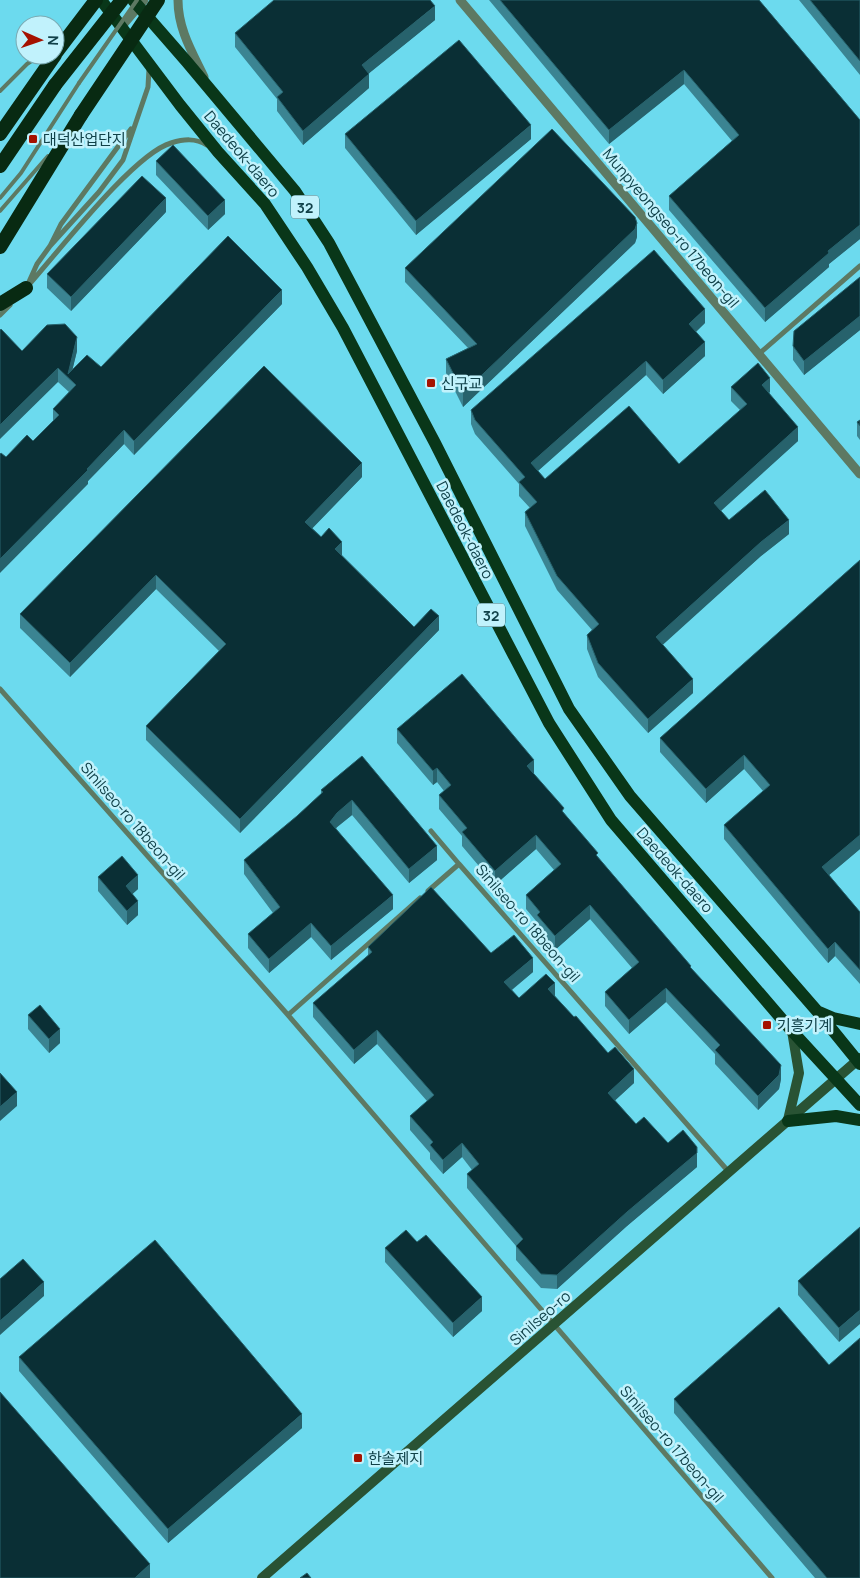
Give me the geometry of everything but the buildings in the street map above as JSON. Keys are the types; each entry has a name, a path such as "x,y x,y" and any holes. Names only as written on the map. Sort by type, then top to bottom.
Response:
{"highway":[{"path":"0,166 54,86 122,0"},
{"path":"0,247 81,115 158,0"},
{"path":"65,44 103,1"},
{"path":"0,134 48,65"},
{"path":"0,304 26,288"}],"main road":[{"name":"Daedeok-daero","path":"103,1 218,152 265,204 316,282 348,337 549,723 606,812 792,1031 860,1105"},
{"name":"Daedeok-daero","path":"138,2 295,191 328,243 431,434 569,709 630,796 818,1011 859,1061"},
{"path":"818,1011 833,1018 860,1024"},
{"path":"792,1031 799,1073 788,1121 836,1116 860,1120"},
{"name":"Sinilseo-ro","path":"262,1578 554,1326 728,1171 835,1079 859,1061"}],"street":[{"path":"178,0 178,14 182,32 212,93"},
{"name":"Munpyeongseo-ro 17beon-gil","path":"460,0 760,353 860,474"},
{"path":"121,27 138,2"},
{"path":"26,288 36,264 99,192 123,160 148,87 149,63"},
{"path":"50,246 61,224 135,125"},
{"path":"0,315 133,167 169,143 195,139 218,152"},
{"path":"760,353 860,266"},
{"name":"Sinilseo-ro 18beon-gil","path":"0,689 288,1015 554,1326"},
{"path":"431,831 459,864"},
{"name":"Sinilseo-ro 18beon-gil","path":"288,1015 459,864 728,1171"},
{"name":"Sinilseo-ro 17beon-gil","path":"554,1326 772,1578"}],"lane":[{"path":"0,198 21,173 79,83 138,2"},
{"path":"0,91 26,65"},
{"path":"0,211 71,132"}],"place":[{"name":"대덕산업단지","path":"33,139"},
{"name":"신구교","path":"431,383"},
{"name":"기흥기계","path":"767,1025"},
{"name":"한솔제지","path":"358,1458"}]}
